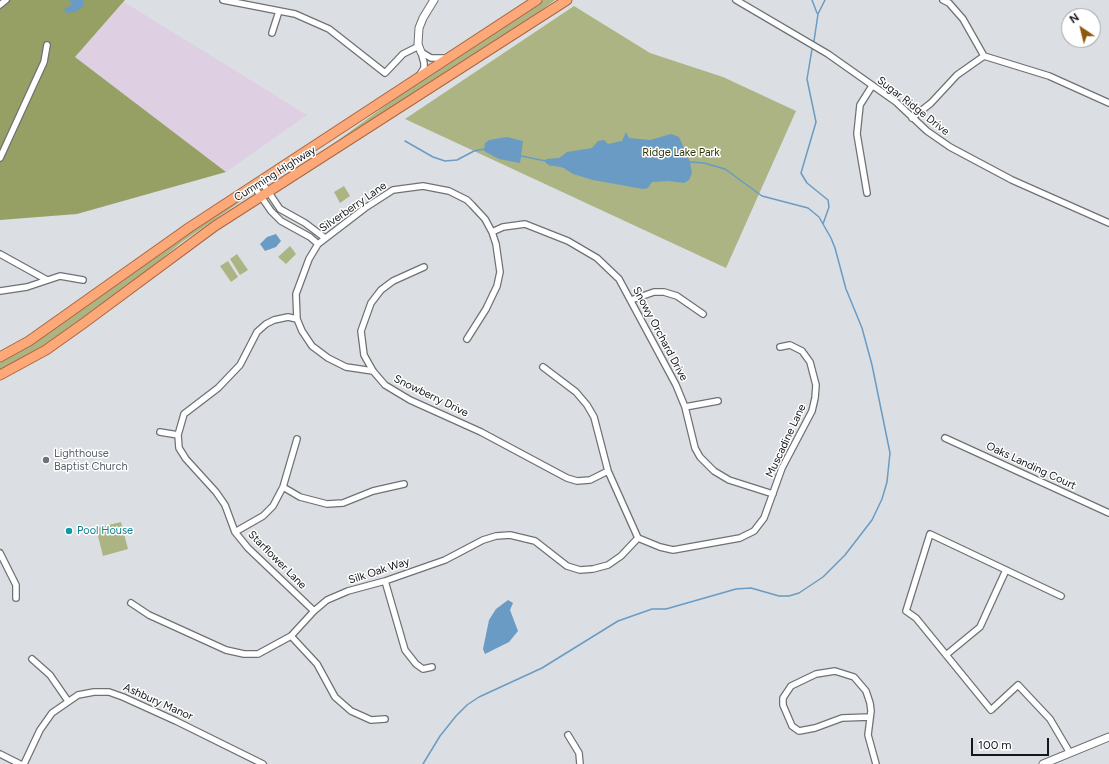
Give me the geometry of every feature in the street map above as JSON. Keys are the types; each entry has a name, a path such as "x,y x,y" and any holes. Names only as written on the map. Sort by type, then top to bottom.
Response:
{"highway":[{"name":"Cumming Highway","path":"0,357 29,341 190,227 537,0"},
{"name":"Cumming Highway","path":"0,375 46,350 215,226 567,0"}],"street":[{"path":"0,5 6,0"},
{"path":"224,0 295,14 329,29 385,73 403,54 420,49 436,59 448,57"},
{"path":"418,77 424,65 418,34 421,23 434,0"},
{"name":"Sugar Ridge Drive","path":"736,0 828,54 896,102 927,132 971,158 1040,193 1109,223"},
{"path":"942,0 949,3 963,18 984,56 1049,76 1109,103"},
{"path":"272,33 279,11"},
{"path":"0,158 44,62 47,45"},
{"path":"912,118 945,89 957,75 984,56"},
{"path":"867,193 857,134 860,105 872,86"},
{"path":"257,183 265,195 271,211 286,224 318,244"},
{"path":"257,183 265,195 280,209 325,238"},
{"name":"Silverberry Lane","path":"373,371 346,367 328,358 312,346 297,320 296,294 309,259 318,244 365,208 393,190 423,186 449,192 467,200 485,219 492,232 496,244 500,272 497,286 486,310 467,339"},
{"path":"286,224 291,216"},
{"name":"Snowy Orchard Drive","path":"492,232 503,227 525,224 568,241 597,258 619,279 631,300 676,385 685,407 695,448 706,463 728,480 773,494"},
{"path":"0,254 47,280"},
{"name":"Snowberry Drive","path":"424,267 393,281 381,290 371,303 361,331 364,355 373,371 385,385 410,400 480,432 567,478 577,481 590,480 608,471"},
{"path":"0,291 27,287 60,276 82,280"},
{"path":"631,300 654,292 664,292 677,296 703,314"},
{"path":"160,432 178,435 184,414 218,388 240,365 257,332 266,324 288,317 297,320"},
{"name":"Muscadine Lane","path":"638,538 673,550 740,538 754,531 764,518 782,468 812,411 815,398 816,385 810,362 802,351 790,345 780,347"},
{"path":"544,367 576,392 587,405 594,417 608,471 638,538"},
{"path":"685,407 718,401"},
{"name":"Starflower Lane","path":"178,435 179,448 186,459 216,492 225,505 235,532 248,548 314,611"},
{"name":"Oaks Landing Court","path":"945,438 1109,513"},
{"path":"235,532 263,516 273,506 283,487 297,439"},
{"path":"283,487 300,497 327,504 343,503 373,491 404,484"},
{"path":"1061,596 930,534 906,611 916,618 991,710 1018,685 1050,719 1070,753"},
{"name":"Silk Oak Way","path":"131,602 149,615 226,650 244,654 258,654 291,636 314,611 327,600 348,591 385,581 444,560 483,540 496,536 510,535 535,541 567,566 580,570 593,569 608,565 621,556 638,538"},
{"path":"0,553 16,584 16,598"},
{"path":"946,655 980,627 1006,570"},
{"path":"385,581 406,650 416,664 423,669 432,667"},
{"path":"291,636 317,664 335,697 351,711 371,720 385,719"},
{"path":"32,659 50,675 68,701"},
{"path":"870,717 842,718 815,728 798,731 792,726 783,705 783,698 791,686 816,674 835,671 854,677 866,692 870,703 870,717 868,735 876,764"},
{"name":"Ashbury Manor","path":"24,764 40,730 52,713 68,701 78,696 94,692 109,692 176,721 263,764"},
{"path":"568,735 579,753 580,764"},
{"path":"1042,764 1109,737"},
{"path":"0,754 20,764"}],"shaded area":[{"path":"124,2 307,115 226,172 75,57"}],"green space":[{"path":"0,0 125,0 75,57 226,172 77,214 0,220"},
{"path":"543,0 555,0 518,28 279,181 333,144 426,76"},
{"name":"Ridge Lake Park","path":"574,6 650,53 723,77 796,111 726,268 405,119"},
{"path":"344,186 350,196 340,203 334,192"},
{"path":"245,195 247,197 182,242 121,292 41,349 0,371 0,361 90,302"},
{"path":"290,246 296,254 286,264 278,257"},
{"path":"237,254 248,270 240,275 230,259"},
{"path":"228,261 238,277 231,282 220,266"},
{"path":"121,522 128,549 103,556 96,528"}],"water":[{"path":"68,0 83,0 84,6 75,12 66,13 64,9 73,4"},
{"path":"626,132 629,138 650,140 671,134 679,137 690,162 692,173 689,180 684,183 668,181 652,182 648,188 643,189 593,180 573,174 559,165 550,166 545,162 546,159 559,158 567,152 592,148 598,141 604,140 608,144 622,141"},
{"path":"507,137 523,141 520,163 499,159 484,151 485,143 489,140"},
{"path":"276,234 281,241 276,247 265,251 260,244 267,237"},
{"path":"508,600 513,603 510,610 518,631 509,642 485,654 483,649 489,620 496,609"}],"waterway":[{"path":"812,0 817,13"},
{"path":"814,41 818,14 825,0"},
{"path":"812,49 807,79 816,122 801,173 807,183 828,200 829,207 823,224"},
{"path":"405,141 433,157 445,161 457,160 474,151 484,149"},
{"path":"521,156 546,161"},
{"path":"423,764 440,736 467,705 479,697 542,668 618,621 652,609 666,609 736,589 751,588 779,596 789,596 799,593 823,577 845,555 872,520 882,499 887,482 890,453 872,365 862,328 846,289 831,238 819,217 808,208 762,196 725,169 704,163 690,162"},
{"path":"553,165 564,167"}],"place":[{"name":"Lighthouse Baptist Church","path":"46,460"},
{"name":"Pool House","path":"69,531"}]}
